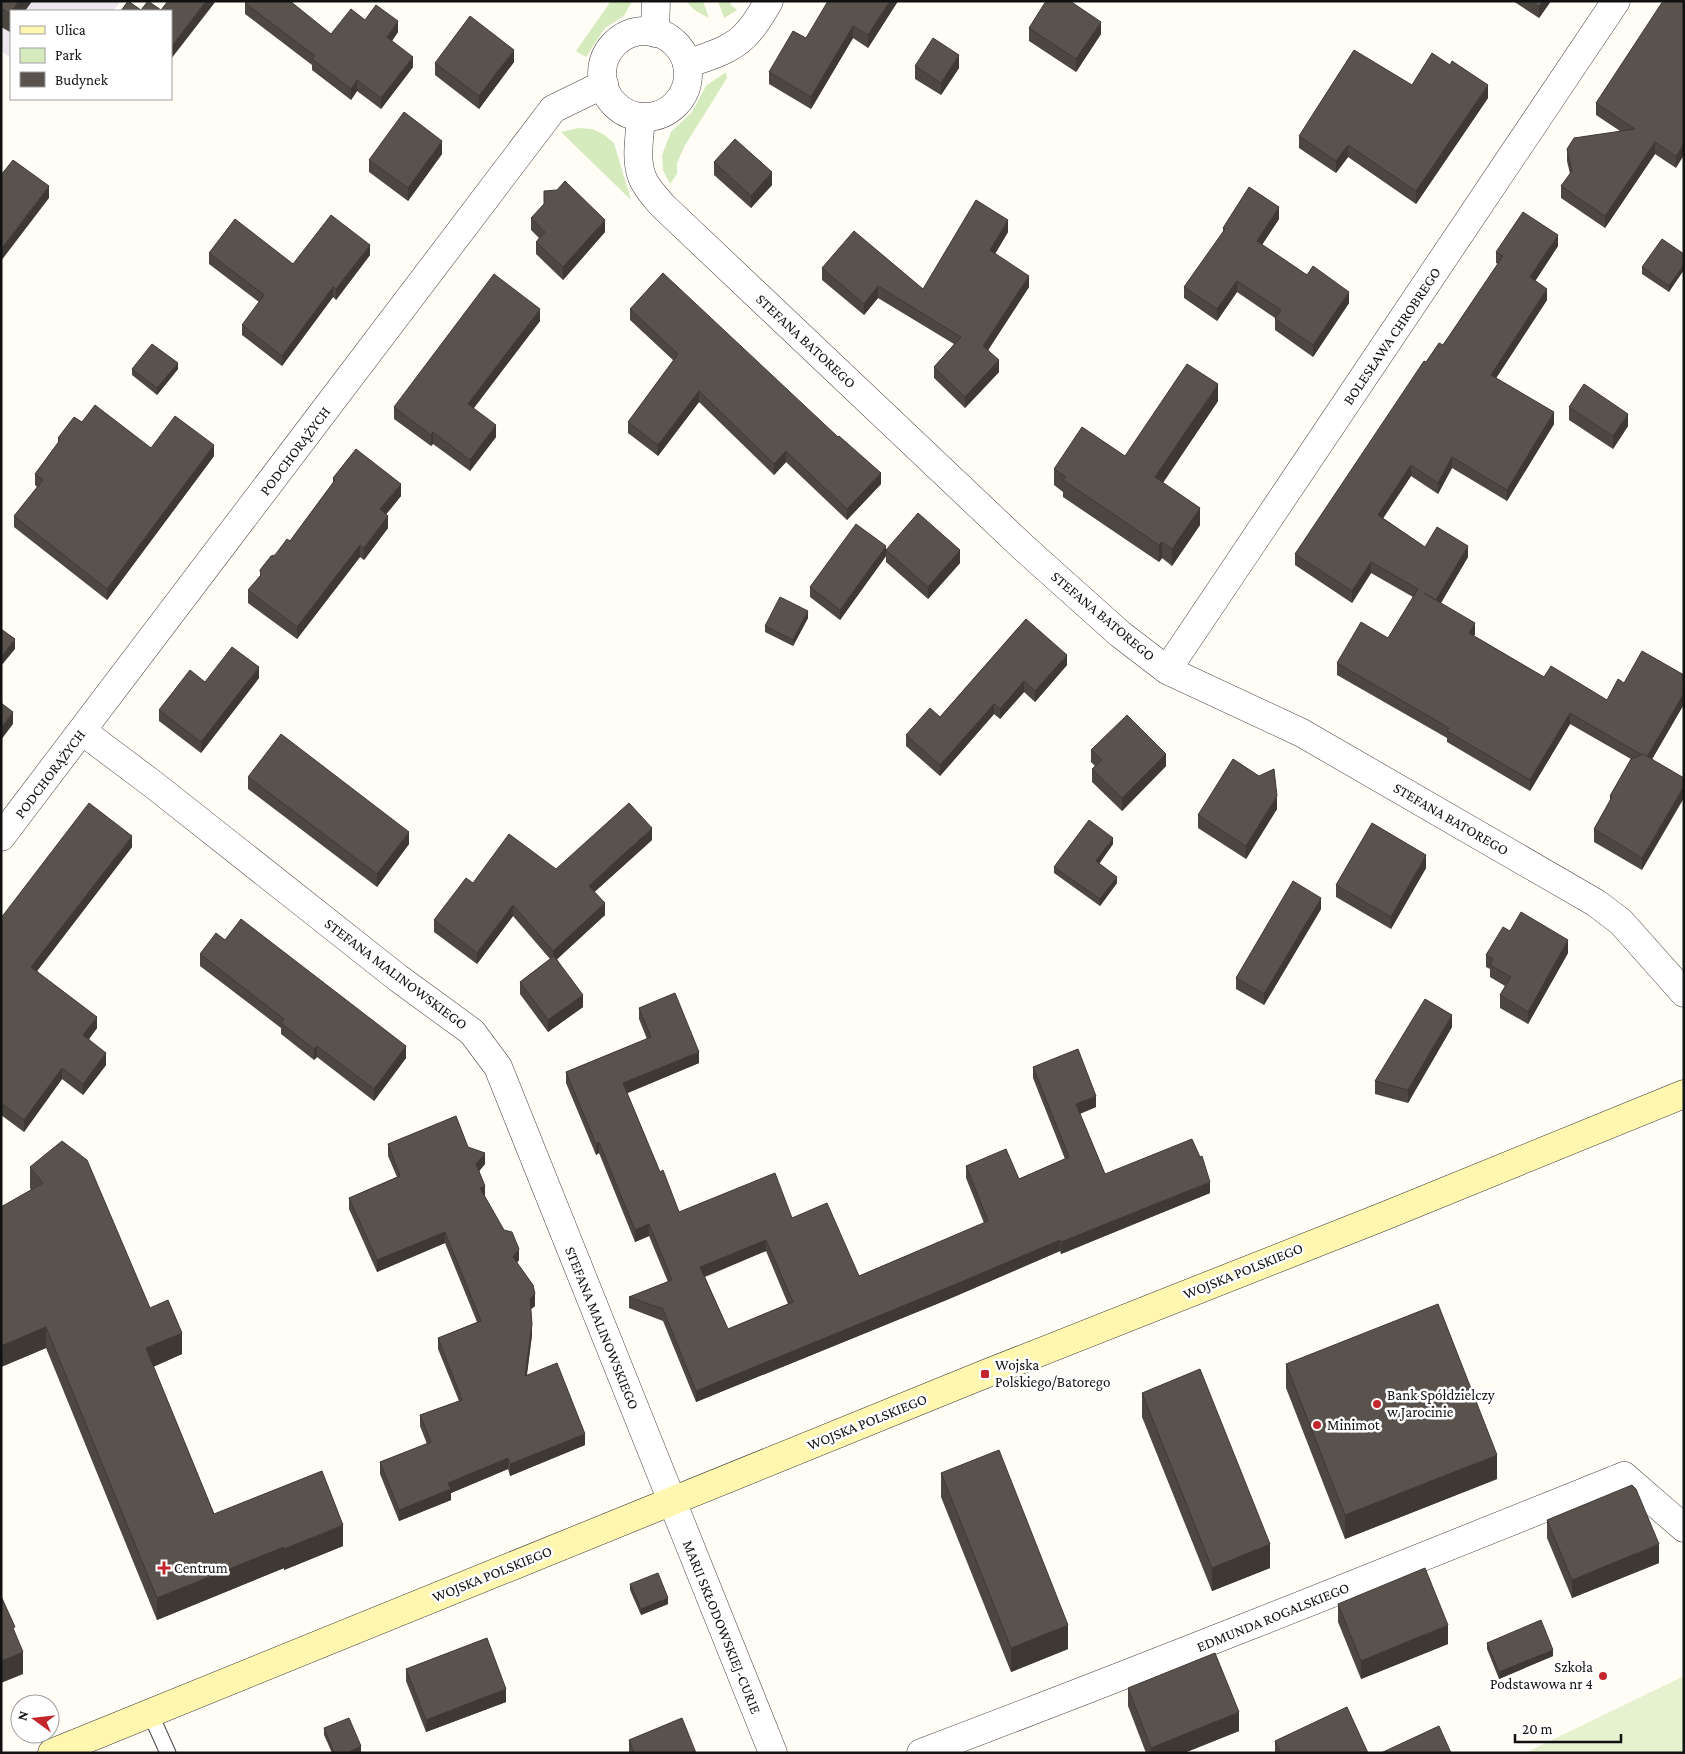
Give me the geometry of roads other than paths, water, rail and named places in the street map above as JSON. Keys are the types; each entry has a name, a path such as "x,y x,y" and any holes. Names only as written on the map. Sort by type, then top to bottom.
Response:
{"main road":[{"name":"WOJSKA POLSKIEGO","path":"52,1753 1684,1094"}],"street":[{"path":"655,33 656,1"},
{"path":"687,64 727,49 739,42 749,31 769,1"},
{"name":"BOLESŁAWA CHROBREGO","path":"1167,670 1616,1"},
{"path":"636,32 664,35 675,43 684,54 687,64 687,82 683,95 674,106 662,114 641,117 622,110 611,100 604,84 605,59 612,47 623,38 636,32"},
{"name":"PODCHORĄŻYCH","path":"1,837 553,109 604,84"},
{"name":"STEFANA BATOREGO","path":"641,117 638,149 642,176 663,206 1024,548 1120,634 1167,670 1302,733 1596,903 1621,922 1684,993"},
{"name":"STEFANA MALINOWSKIEGO","path":"82,731 154,785 398,978 472,1032 498,1067 671,1502"},
{"name":"EDMUNDA ROGALSKIEGO","path":"921,1753 1320,1599 1624,1476 1684,1528"},
{"name":"MARII SKŁODOWSKIEJ-CURIE","path":"671,1502 773,1753"}],"lane":[{"path":"150,1713 168,1753"}],"place":[{"name":"Wojska Polskiego/Batorego","path":"985,1374"},
{"name":"Bank Spółdzielczy w Jarocinie","path":"1377,1404"},
{"name":"Minimot","path":"1317,1425"},
{"name":"Centrum","path":"164,1568"},
{"name":"Szkoła Podstawowa nr 4","path":"1603,1676"}]}
